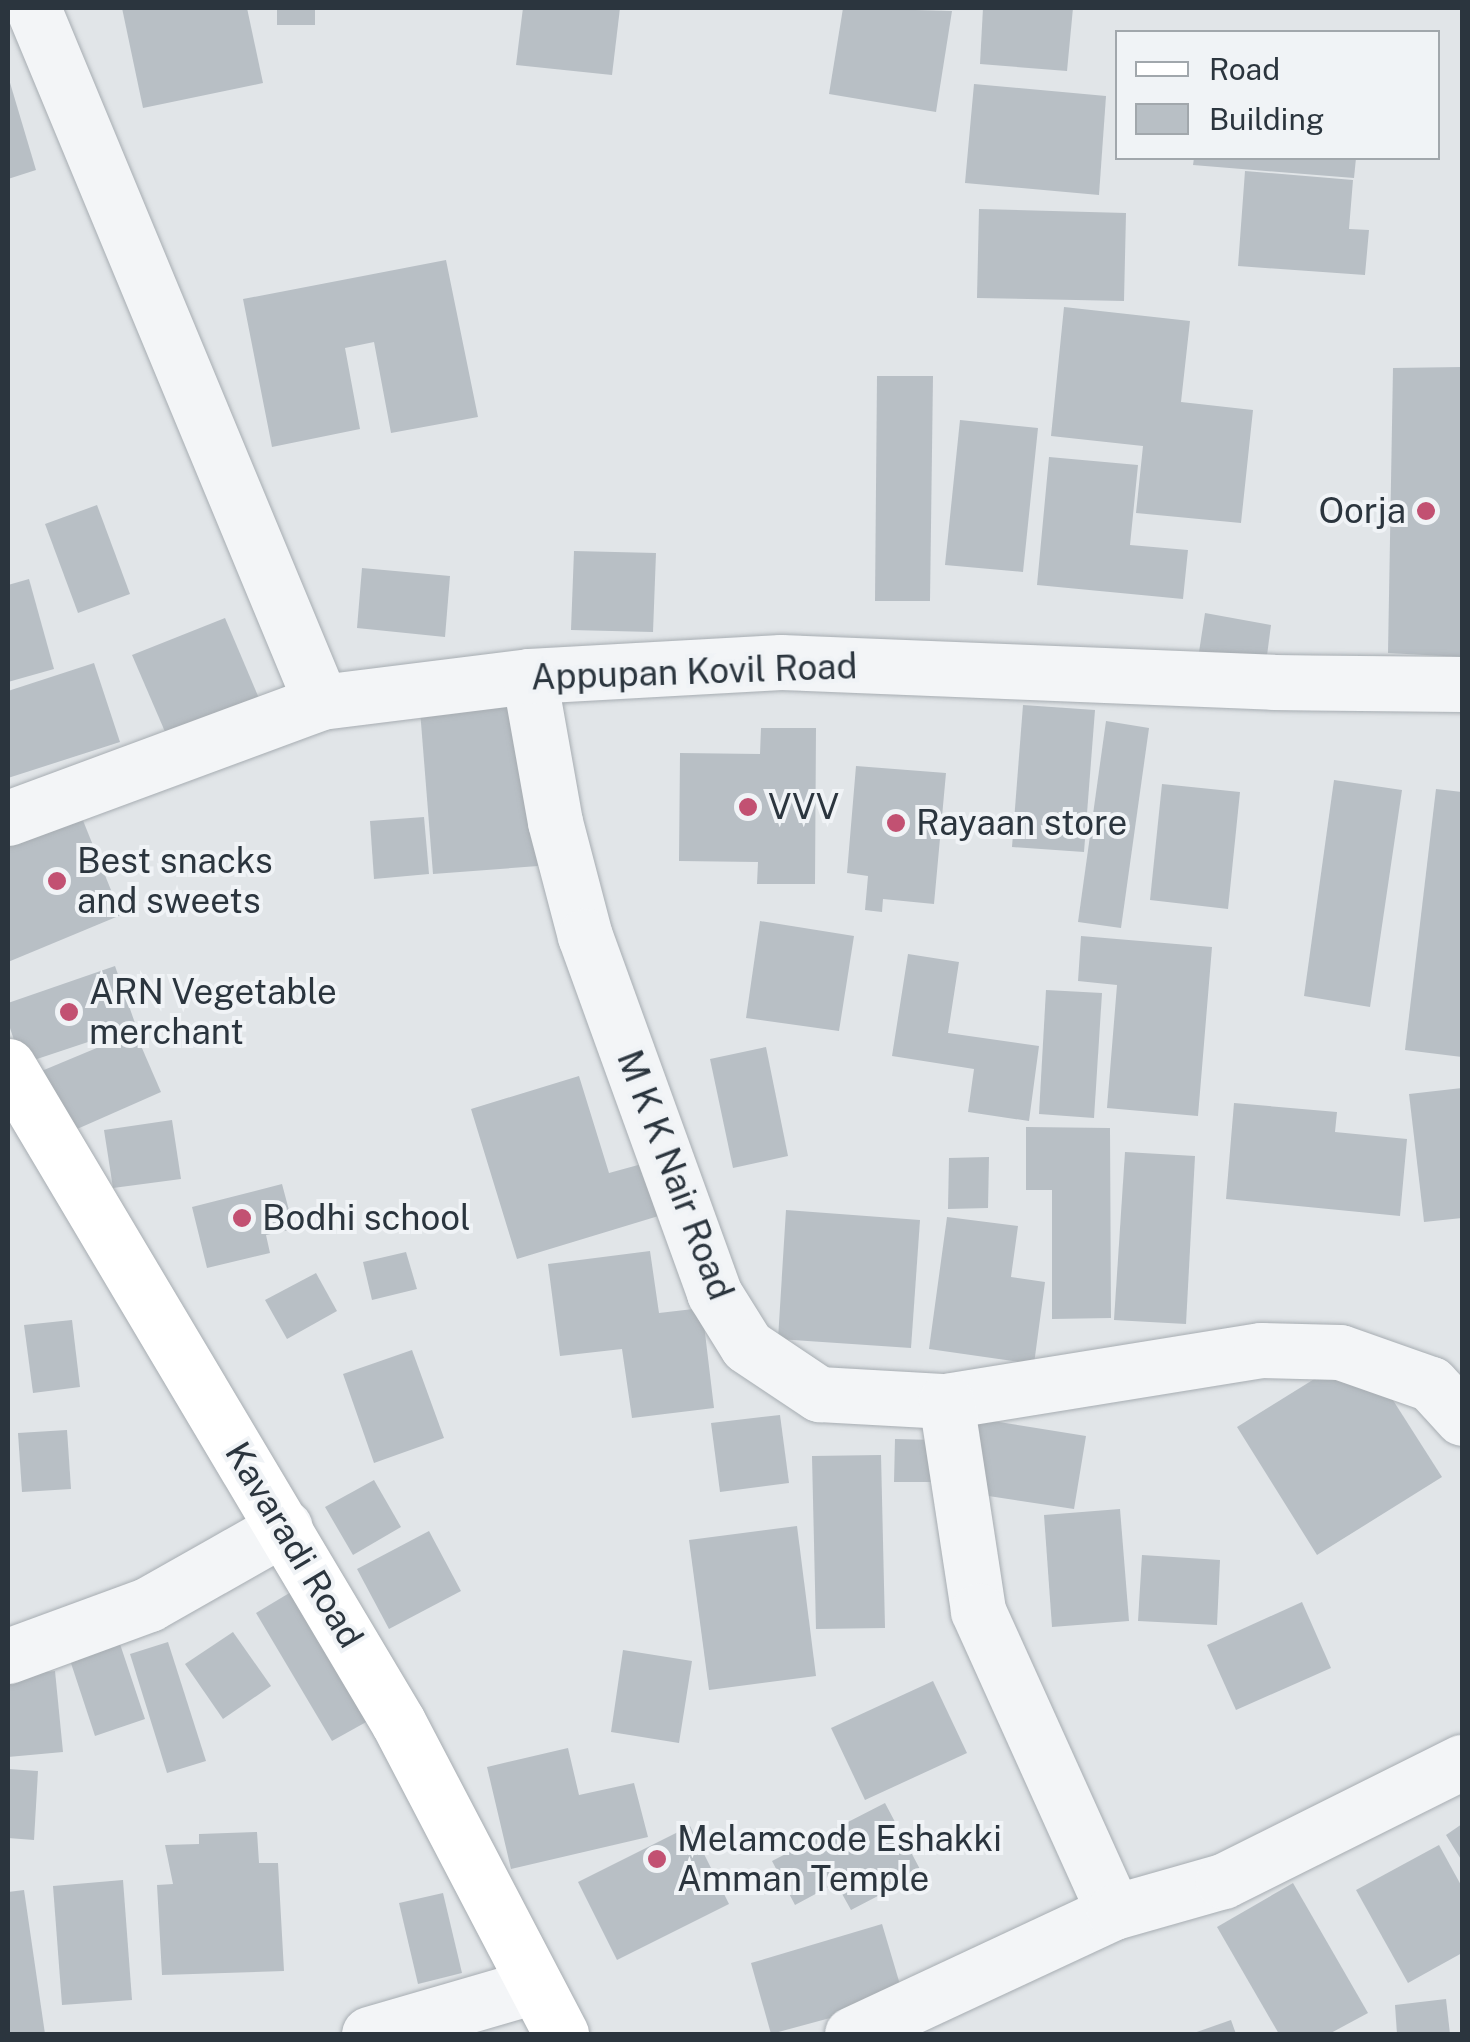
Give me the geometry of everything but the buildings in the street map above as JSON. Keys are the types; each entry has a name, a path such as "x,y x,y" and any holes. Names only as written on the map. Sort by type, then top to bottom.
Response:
{"main road":[{"name":"Kavaradi Road","path":"8,1066 398,1722 561,2034"}],"street":[{"path":"33,8 320,702"},
{"name":"Appupan Kovil Road","path":"8,818 320,702 529,676 781,662 1273,682 1462,684"},
{"name":"M K K Nair Road","path":"529,676 555,822 586,936 714,1292 747,1346 818,1394 946,1401 1261,1350 1340,1352 1431,1384 1462,1418"},
{"path":"946,1401 978,1611 1114,1912"},
{"path":"8,1656 149,1604 285,1527"},
{"path":"852,2034 1114,1912 1223,1881 1462,1762"},
{"path":"368,2034 534,1986"}],"place":[{"name":"Oorja","path":"1426,511"},
{"name":"VVV","path":"748,807"},
{"name":"Rayaan store","path":"896,823"},
{"name":"Best snacks and sweets","path":"57,881"},
{"name":"ARN Vegetable merchant","path":"69,1012"},
{"name":"Bodhi school","path":"242,1218"},
{"name":"Melamcode Eshakki Amman Temple","path":"657,1859"}]}
